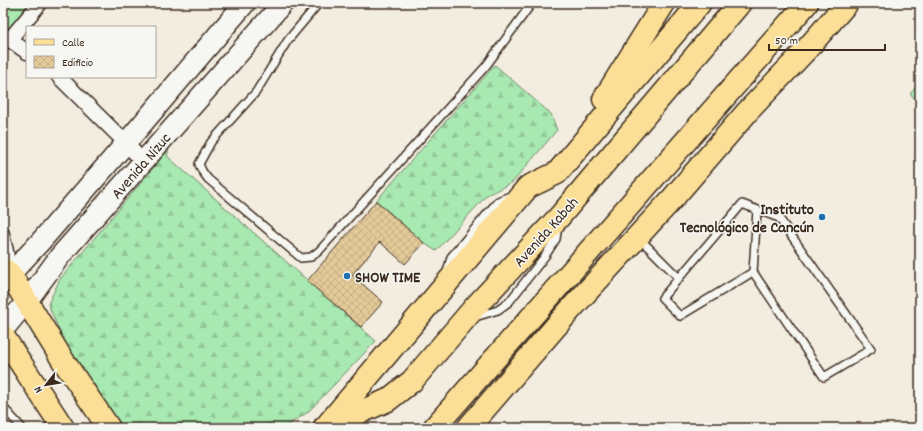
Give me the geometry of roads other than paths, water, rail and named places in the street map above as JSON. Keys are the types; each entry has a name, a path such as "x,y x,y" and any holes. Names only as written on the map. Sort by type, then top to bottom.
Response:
{"main road":[{"name":"Avenida Kabah","path":"325,428 528,187 557,173 700,3"},
{"name":"Avenida Kabah","path":"325,428 388,400 412,381 464,320 560,216 740,3"},
{"path":"434,428 808,3"},
{"path":"468,428 570,310 847,3"},
{"path":"557,173 663,4"},
{"path":"748,111 768,47"},
{"path":"5,275 27,301 62,359 109,428"},
{"path":"3,336 63,428"}],"street":[{"path":"26,51 6,37 40,3"},
{"name":"Avenida Nizuc","path":"5,275 42,240 245,3"},
{"name":"Avenida Nizuc","path":"3,330 27,301 60,256 283,3"},
{"path":"229,22 250,41"},
{"path":"60,78 126,143 143,162"}],"lane":[{"path":"319,3 288,40 256,92 211,142 199,164 208,179 301,258 311,257 319,251 383,181 486,66 532,3"},
{"path":"753,272 680,316 662,298 742,204 779,218 871,349 824,377 753,272 757,210"},
{"path":"3,230 5,232 10,254 5,275"},
{"path":"637,237 679,278"},
{"path":"3,408 22,428"}],"place":[{"name":"Instituto Tecnológico de Cancún","path":"822,217"},
{"name":"SHOW TIME","path":"347,276"}]}
